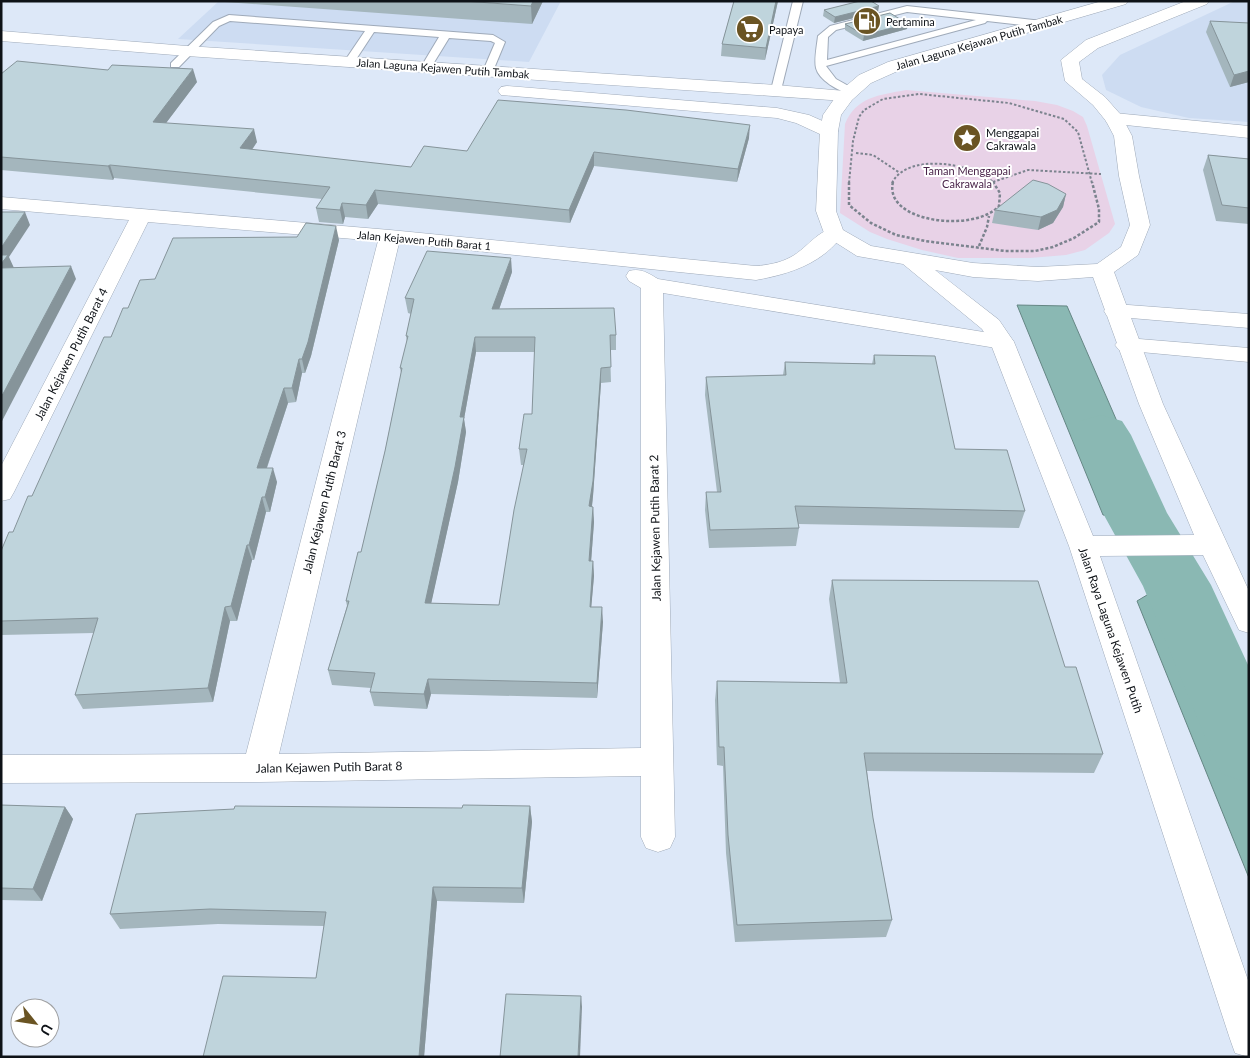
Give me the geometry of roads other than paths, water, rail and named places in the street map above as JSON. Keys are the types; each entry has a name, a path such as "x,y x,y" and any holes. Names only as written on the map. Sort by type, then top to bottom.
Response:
{"street":[{"name":"Jalan Laguna Kejawan Putih Tambak","path":"848,94 865,79 894,66 1120,1"},
{"path":"848,94 832,114 829,140 826,211 834,233 865,251 910,261 972,270 1038,274 1102,270 1130,250 1140,225 1119,128 1099,101 1074,81 1070,60 1092,44 1202,1"},
{"name":"Jalan Laguna Kejawen Putih Tambak","path":"1,36 256,56 848,94"},
{"path":"1,52 314,76"},
{"path":"245,71 256,56"},
{"name":"Jalan Laguna Kejawen Putih Tambak","path":"492,90 777,112 802,119 829,140"},
{"path":"1119,128 1249,132"},
{"path":"1119,128 1249,148"},
{"name":"Jalan Kejawen Putih Barat 1","path":"1,203 390,236 756,273 778,270 807,259 834,233"},
{"name":"Jalan Kejawen Putih Barat 4","path":"1,492 141,216"},
{"name":"Jalan Kejawen Putih Barat 3","path":"259,768 390,236"},
{"path":"592,256 652,285 1002,342"},
{"name":"Jalan Raya Laguna Kejawen Putih","path":"910,261 991,325 1002,342 1083,546 1249,1039"},
{"path":"1102,270 1127,345 1212,545 1249,622"},
{"name":"Jalan Kejawen Putih Barat 2","path":"652,285 658,837"},
{"path":"1114,310 1249,321"},
{"path":"1127,345 1249,355"},
{"path":"1083,546 1212,545"},
{"name":"Jalan Kejawen Putih Barat 8","path":"1,769 259,768 657,762"}],"lane":[{"path":"776,90 798,1"},
{"path":"848,94 828,78 821,69 823,36 830,29 907,9 922,9 988,19 1042,24"},
{"path":"175,65 216,24 229,18 493,38 500,41 500,45 488,71"},
{"path":"820,64 988,19"},
{"path":"349,62 371,29"},
{"path":"426,67 446,34"}],"waterway":[{"path":"1101,435 1137,517 1177,585 1249,751"}],"place":[{"name":"Pertamina","path":"867,21"},
{"name":"Papaya","path":"750,29"},
{"name":"Menggapai Cakrawala","path":"967,138"}],"park label":[{"name":"Taman Menggapai Cakrawala","path":"967,176"}]}
